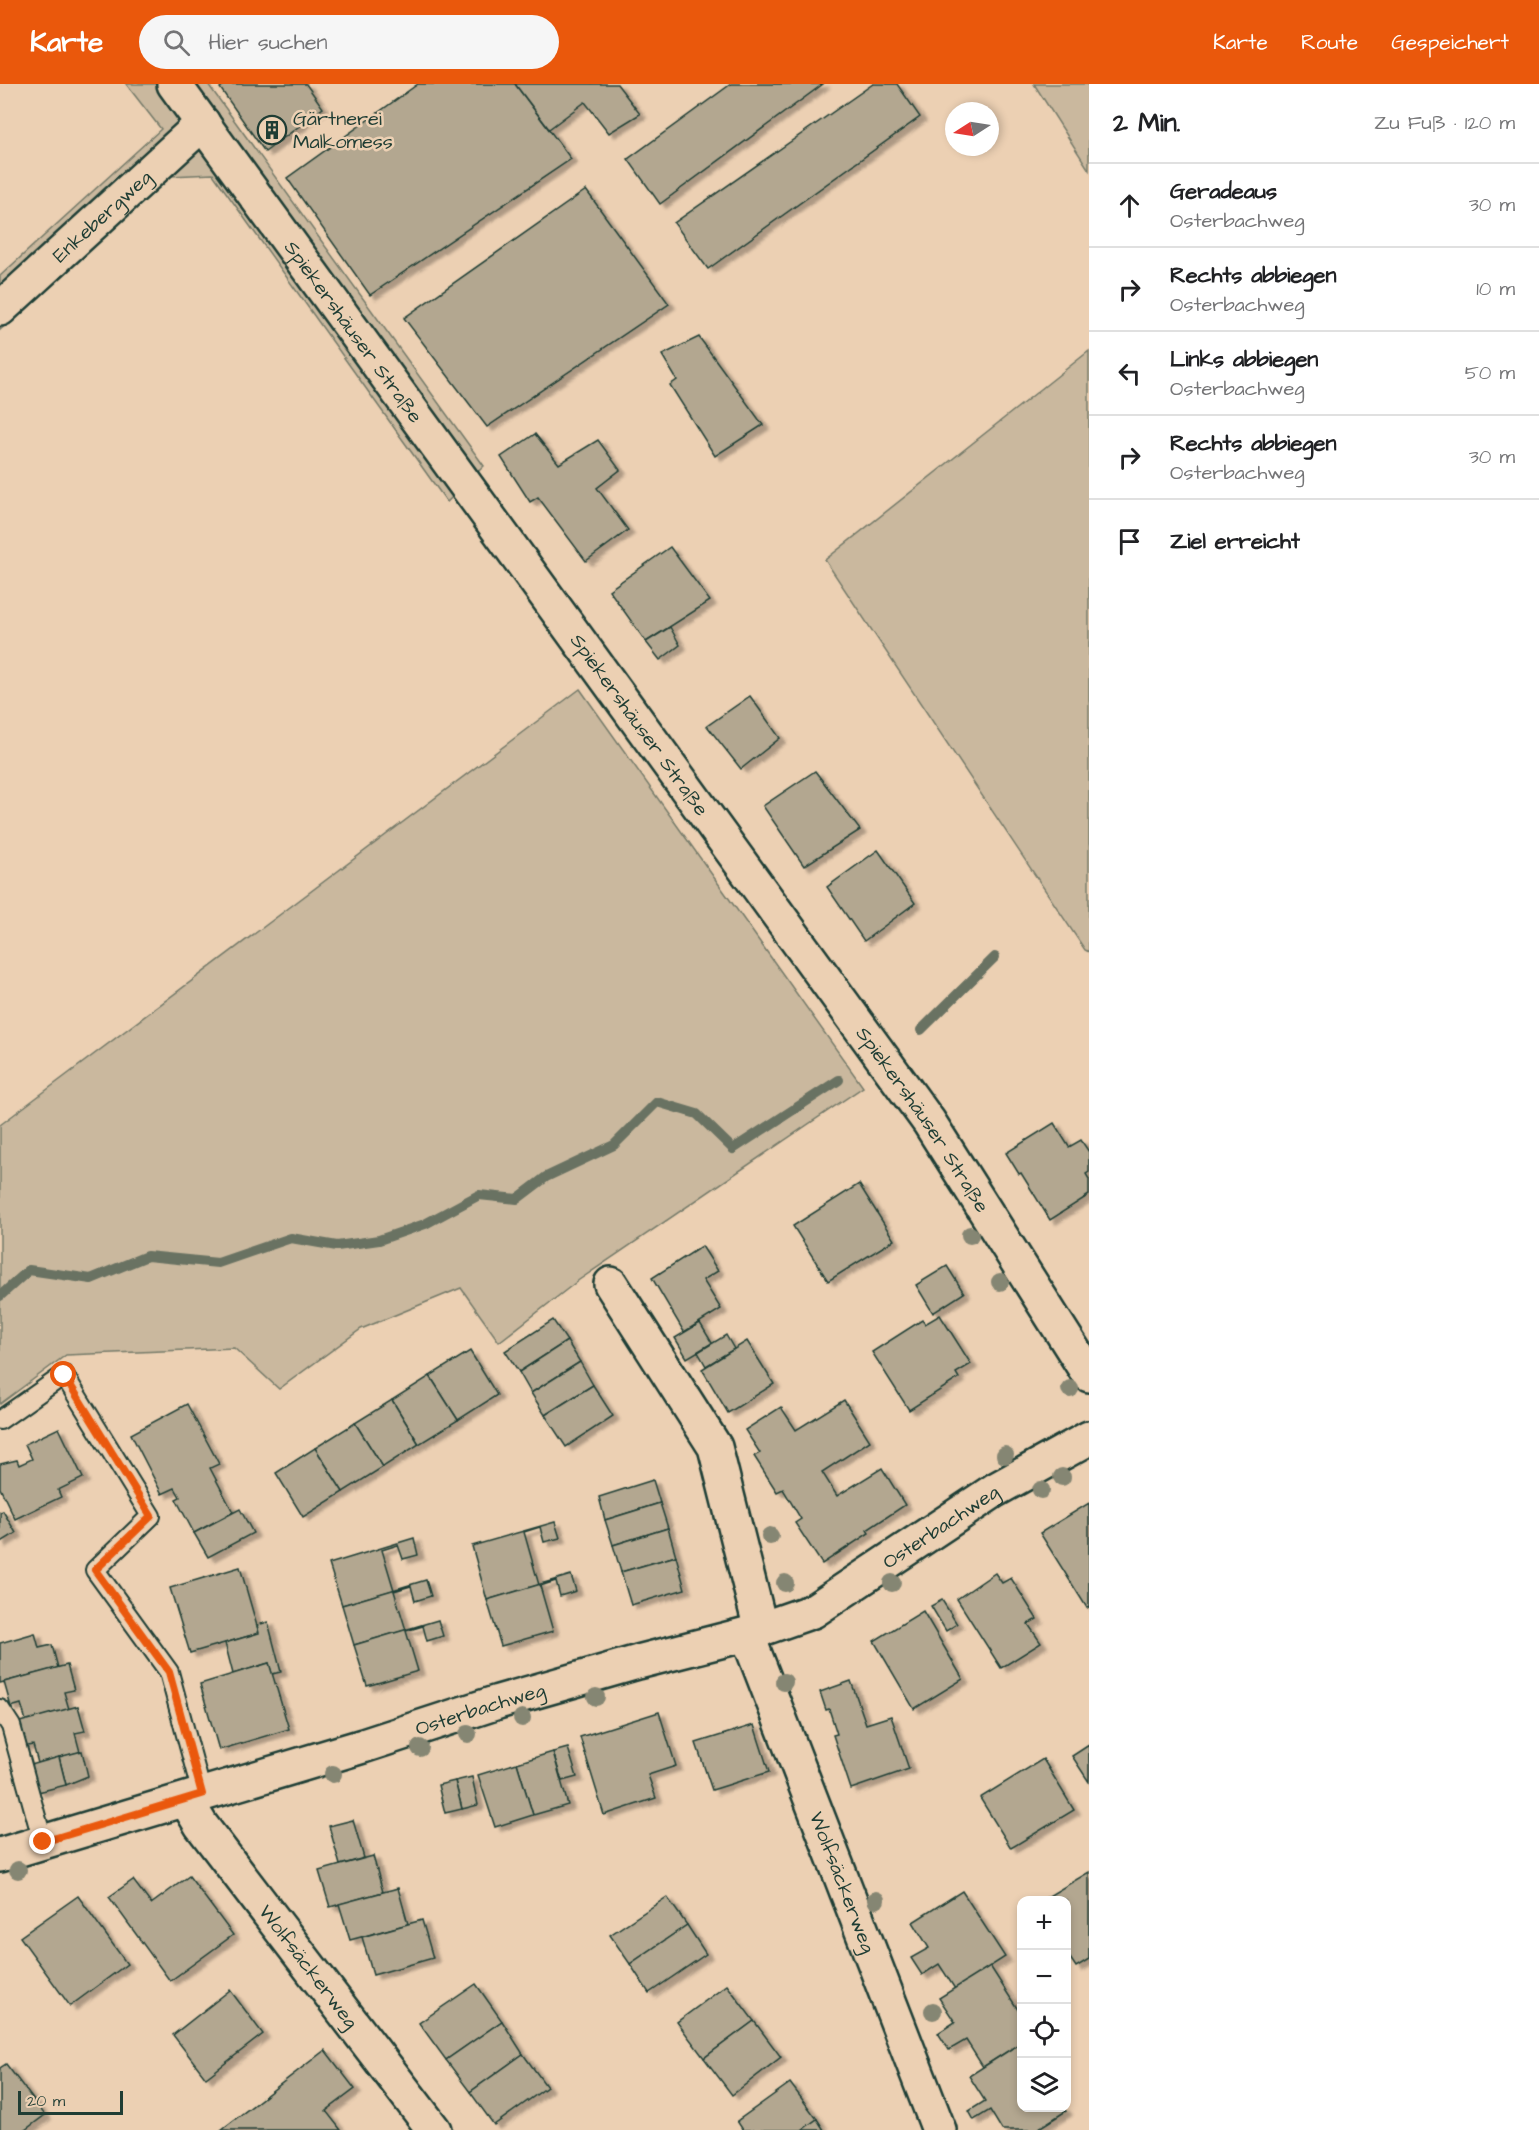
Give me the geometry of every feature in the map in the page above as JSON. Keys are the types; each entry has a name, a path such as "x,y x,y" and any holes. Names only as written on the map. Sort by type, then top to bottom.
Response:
{"street":[{"name":"Spiekershäuser Straße","path":"174,84 929,1122 1089,1375"},
{"name":"Enkebergweg","path":"0,309 203,123"},
{"path":"611,1284 715,1447 754,1632"},
{"name":"Osterbachweg","path":"0,1855 363,1746 498,1701 754,1632 813,1611 995,1490 1089,1438"},
{"name":"Wolfsäckerweg","path":"754,1632 939,2130"},
{"name":"Wolfsäckerweg","path":"194,1797 201,1825 434,2130"}],"lane":[{"path":"0,1419 64,1375 151,1516 95,1570 169,1672 194,1797"},
{"path":"0,1709 11,1726 43,1842"}],"shaded area":[{"path":"126,84 208,84 484,466 447,502 213,174 170,176 0,330 0,276 161,129"},
{"path":"1034,84 1089,84 1089,170"},
{"path":"1089,351 1089,952 1085,950 825,560"},
{"path":"580,689 863,1087 579,1280 499,1342 461,1288 361,1329 279,1389 234,1348 66,1355 0,1404 0,1125"}],"building":[{"name":"Gärtnerei Malkomess","path":"225,84 306,84 323,108 265,152 220,88"},
{"path":"418,84 515,84 571,159 370,295 287,178"},
{"path":"515,84 617,84 640,114 609,133 585,102 549,129"},
{"path":"731,84 823,84 660,204 628,159"},
{"path":"873,84 897,84 920,117 708,269 674,223"},
{"path":"586,190 669,304 487,427 404,318"},
{"path":"699,337 763,425 715,456 670,385 677,380 662,355"},
{"path":"535,434 559,464 598,440 620,470 597,488 628,530 586,561 538,497 530,502 501,457"},
{"path":"670,547 710,601 646,642 609,590"},
{"path":"670,627 680,645 660,660 646,642"},
{"path":"750,696 780,738 741,769 707,726"},
{"path":"815,771 860,830 804,866 763,806"},
{"path":"878,850 915,903 864,941 827,887"},
{"path":"1054,1123 1069,1147 1081,1140 1089,1152 1089,1172 1086,1174 1089,1179 1089,1195 1050,1220 1006,1153"},
{"path":"859,1184 894,1240 828,1281 793,1226"},
{"path":"702,1246 718,1271 703,1280 721,1309 684,1332 652,1278"},
{"path":"947,1266 964,1293 933,1313 916,1285"},
{"path":"940,1315 971,1364 956,1373 959,1378 909,1410 872,1352 922,1320 925,1324"},
{"path":"553,1320 567,1341 519,1372 505,1351"},
{"path":"700,1323 712,1343 687,1358 675,1338"},
{"path":"726,1335 734,1349 706,1366 698,1352"},
{"path":"567,1341 580,1362 531,1393 519,1372"},
{"path":"747,1341 774,1384 728,1413 702,1369"},
{"path":"470,1351 497,1395 458,1420 430,1376"},
{"path":"580,1362 593,1385 545,1415 531,1393"},
{"path":"430,1376 458,1420 419,1444 392,1400"},
{"path":"593,1385 613,1416 566,1447 545,1415"},
{"path":"392,1400 419,1444 383,1467 355,1423"},
{"path":"844,1400 870,1441 822,1472 837,1496 882,1468 905,1505 867,1530 869,1533 822,1564 795,1523 801,1519 783,1489 777,1492 754,1456 760,1453 745,1430 781,1407 796,1430"},
{"path":"187,1404 219,1464 210,1468 233,1512 194,1533 176,1499 180,1497 175,1488 162,1494 131,1434"},
{"path":"355,1423 383,1467 343,1492 315,1448"},
{"path":"59,1428 83,1478 58,1490 61,1497 15,1519 0,1488 0,1464 17,1460 19,1465 32,1459 25,1444"},
{"path":"315,1448 343,1492 303,1517 276,1473"},
{"path":"653,1480 660,1503 605,1520 599,1497"},
{"path":"660,1503 668,1528 613,1545 605,1520"},
{"path":"1089,1503 1089,1607 1087,1608 1040,1533"},
{"path":"240,1509 253,1533 208,1557 194,1533"},
{"path":"3,1511 16,1533 0,1543 0,1512"},
{"path":"555,1522 560,1538 544,1542 540,1527 524,1532 539,1585 487,1600 472,1546"},
{"path":"668,1528 676,1556 621,1572 613,1545"},
{"path":"414,1538 418,1555 403,1559 398,1545 382,1550 394,1590 342,1605 329,1564"},
{"path":"676,1556 685,1589 631,1605 621,1572"},
{"path":"240,1567 259,1633 190,1653 170,1588"},
{"path":"995,1573 1002,1583 1011,1578 1037,1619 1028,1624 1041,1643 1001,1668 957,1599"},
{"path":"571,1575 576,1591 560,1596 556,1581 540,1586 553,1631 501,1646 487,1600"},
{"path":"426,1580 431,1596 415,1601 411,1586 394,1591 406,1630 354,1645 342,1605"},
{"path":"942,1600 957,1624 946,1631 931,1606"},
{"path":"923,1611 963,1679 914,1709 874,1641"},
{"path":"438,1620 443,1636 427,1641 423,1626 406,1631 418,1671 367,1686 354,1645"},
{"path":"268,1622 281,1672 272,1674 269,1663 233,1674 225,1643 259,1633 257,1625"},
{"path":"35,1633 39,1648 52,1645 58,1668 0,1683 0,1643"},
{"path":"269,1663 289,1729 219,1750 200,1684"},
{"path":"67,1665 74,1690 64,1692 69,1709 26,1721 21,1704 11,1707 4,1682"},
{"path":"851,1681 866,1724 891,1716 909,1769 851,1789 833,1735 837,1734 829,1709 826,1710 820,1692"},
{"path":"78,1706 85,1731 75,1733 80,1752 38,1763 33,1745 23,1747 16,1723"},
{"path":"659,1712 676,1766 648,1775 656,1798 604,1815 580,1737"},
{"path":"754,1725 769,1772 712,1790 696,1743"},
{"path":"1089,1745 1089,1782 1072,1756"},
{"path":"568,1748 577,1777 562,1781 553,1752"},
{"path":"82,1751 88,1776 66,1785 59,1757"},
{"path":"553,1752 568,1805 533,1815 517,1763"},
{"path":"59,1757 66,1785 38,1792 31,1765"},
{"path":"1043,1759 1074,1810 1011,1848 980,1798"},
{"path":"517,1763 533,1815 495,1827 478,1775"},
{"path":"472,1777 478,1805 462,1809 455,1781"},
{"path":"455,1781 462,1809 445,1813 438,1785"},
{"path":"353,1820 364,1858 340,1865 329,1826"},
{"path":"373,1856 383,1892 330,1907 319,1871"},
{"path":"1089,1872 1089,1959 1076,1967 1071,1960 1071,1896 1049,1896"},
{"path":"189,1876 233,1935 170,1981 109,1897 133,1880 151,1904"},
{"path":"398,1888 408,1924 350,1940 339,1904"},
{"path":"962,1891 1005,1957 955,1989 939,1964 922,1975 911,1958 929,1948 913,1922"},
{"path":"78,1896 127,1964 70,2006 20,1937"},
{"path":"667,1897 687,1925 630,1964 610,1935"},
{"path":"422,1920 433,1958 373,1975 362,1937"},
{"path":"687,1925 706,1954 649,1993 630,1964"},
{"path":"990,1966 1017,2008 1017,2045 983,2067 966,2040 949,2050 938,2033 955,2022 939,1998"},
{"path":"476,1984 502,2021 446,2060 419,2023"},
{"path":"727,1985 754,2021 704,2058 677,2022"},
{"path":"230,1990 263,2034 206,2078 173,2035"},
{"path":"502,2021 523,2054 470,2092 446,2060"},
{"path":"754,2021 781,2057 732,2095 704,2058"},
{"path":"1017,2045 1017,2112 1064,2112 1036,2130 1002,2130 990,2110 974,2120 969,2111 985,2101 969,2076"},
{"path":"325,2050 355,2089 326,2111 341,2130 221,2130"},
{"path":"523,2054 547,2087 494,2125 470,2092"},
{"path":"6,2064 45,2115 25,2130 0,2130 0,2068"},
{"path":"790,2083 817,2119 802,2130 743,2130 737,2121"},
{"path":"817,2119 824,2130 802,2130"}],"waterway":[{"path":"921,1030 995,957"},
{"path":"0,1296 29,1270 91,1279 147,1256 218,1263 291,1238 337,1246 379,1240 425,1224 479,1195 517,1199 546,1177 614,1145 657,1102 697,1114 733,1149 839,1080"}],"place":[{"name":"Gärtnerei Malkomess","path":"272,130"}],"route":[{"path":"43,1842 202,1794 169,1672 95,1570 151,1516 64,1375"}]}
